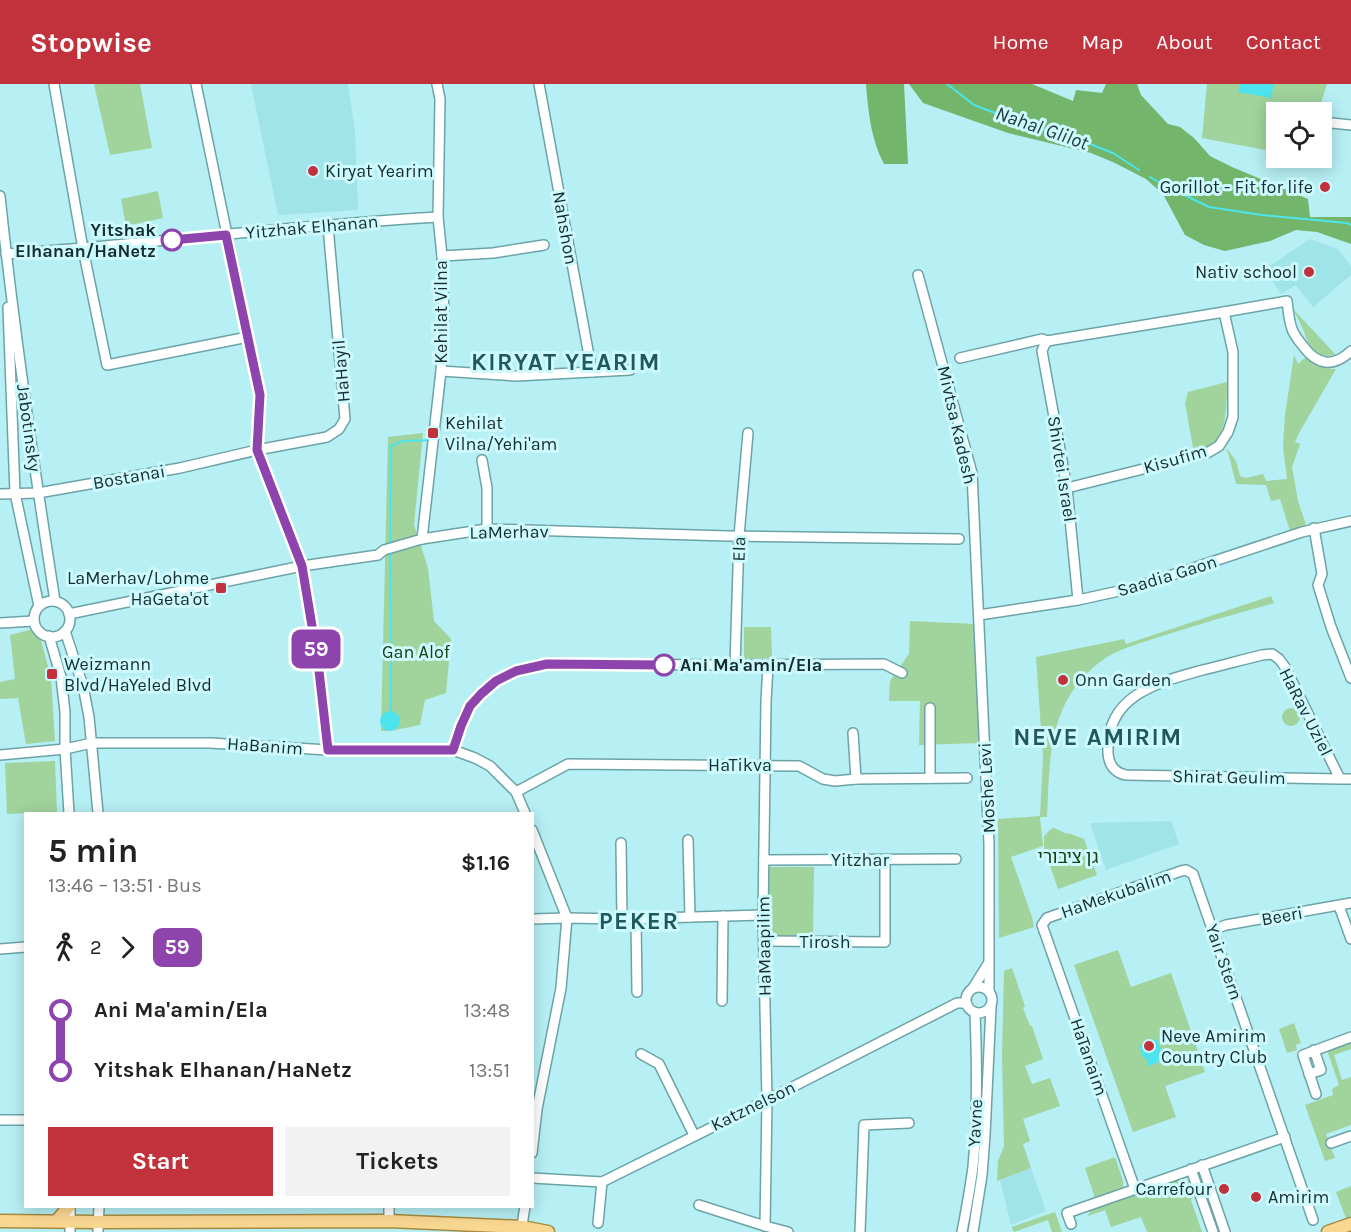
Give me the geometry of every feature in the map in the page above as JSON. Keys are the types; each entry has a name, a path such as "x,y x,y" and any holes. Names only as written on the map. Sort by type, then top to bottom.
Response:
{"main road":[{"path":"57,1221 68,1208"},
{"path":"0,1221 57,1221 70,1227 389,1221 548,1232"},
{"path":"1328,1232 1351,1224"}],"street":[{"path":"54,84 106,365 248,337"},
{"path":"196,84 260,395 257,450 302,566 318,662 328,750"},
{"name":"Kehilat Vilna","path":"422,539 441,371 444,318 438,217 440,99 438,84"},
{"name":"Nahshon","path":"539,84 592,372"},
{"path":"1332,123 1351,125"},
{"name":"Jabotinsky","path":"0,196 38,493 55,601"},
{"name":"Yitzhak Elhanan","path":"6,254 438,217"},
{"name":"HaHayil","path":"257,450 327,437 339,429 345,419 328,225"},
{"path":"442,256 493,253 544,245"},
{"name":"Jabotinsky","path":"6,254 15,493 39,606"},
{"name":"Mivtsa Kadesh","path":"918,275 972,473 979,615"},
{"path":"960,358 1042,339 1047,341 1287,301 1292,329 1304,348 1317,360 1329,363 1351,351"},
{"name":"Kisufim","path":"1067,488 1207,453 1219,446 1228,432 1233,417 1233,352 1224,312"},
{"name":"Shivtei Israel","path":"1047,341 1042,351 1067,488 1078,600"},
{"path":"441,371 516,376 630,370"},
{"name":"Ela","path":"735,665 739,536 748,433"},
{"name":"Bostanai","path":"0,494 38,493 180,468 257,450"},
{"path":"482,460 487,488 487,529"},
{"name":"Saadia Gaon","path":"979,615 1108,595 1314,528 1351,522"},
{"path":"1314,528 1322,574 1318,585 1351,678"},
{"name":"LaMerhav","path":"69,614 302,566 378,555 384,550 422,539 487,529 959,539"},
{"path":"65,631 55,636 39,631 34,621 34,615 39,606 55,601 61,604 69,614 65,631 83,686 89,717 98,812"},
{"name":"Moshe Levi","path":"979,615 989,844 989,991"},
{"path":"0,623 34,621"},
{"path":"49,636 61,677 65,712 69,812"},
{"name":"HaRav Uziel","path":"1110,765 1107,754 1111,728 1120,709 1144,689 1165,680 1272,654 1285,667 1340,779"},
{"path":"453,750 463,720 470,706 481,694 496,681 516,671 547,664 884,664 902,673"},
{"name":"HaMaapilim","path":"765,1226 767,1100 763,915 768,665"},
{"path":"930,708 930,778"},
{"path":"853,733 856,779"},
{"name":"HaBanim","path":"0,755 65,749 92,743 210,743 328,750 453,750 490,766 516,792"},
{"name":"HaTikva","path":"516,792 568,764 799,766 823,779 835,781 967,778"},
{"name":"Shirat Geulim","path":"1110,765 1121,774 1126,775 1351,778"},
{"path":"516,792 525,812"},
{"path":"534,836 567,918 561,988 535,1111"},
{"path":"688,840 690,917"},
{"path":"621,843 622,919"},
{"name":"Yitzhar","path":"764,860 956,860"},
{"name":"Tirosh","path":"764,941 885,942 885,860"},
{"name":"HaMekubalim","path":"1042,925 1047,918 1181,871 1186,870 1192,874"},
{"name":"Yair Stern","path":"1192,874 1313,1220"},
{"name":"Beeri","path":"1213,930 1226,925 1351,903"},
{"path":"1339,906 1351,939"},
{"path":"534,919 636,919 763,915"},
{"path":"722,1001 723,916"},
{"path":"636,919 637,992"},
{"name":"HaTanaim","path":"1042,925 1135,1190"},
{"path":"0,949 24,947"},
{"path":"990,962 967,994 966,1003 975,1013 984,1012 991,1007"},
{"path":"973,988 982,986 989,991 993,999 982,1175 973,1232"},
{"name":"Katznelson","path":"602,1182 957,1003 966,1003"},
{"name":"Yavne","path":"962,1232 975,1134 978,1082 975,1013"},
{"path":"1316,1094 1303,1054 1351,1037"},
{"path":"641,1054 659,1064 694,1135"},
{"path":"0,1120 24,1120"},
{"path":"860,1232 864,1125 909,1123"},
{"path":"1331,1143 1351,1136"},
{"path":"1078,1216 1135,1190 1285,1137"},
{"path":"1202,1165 1225,1232"},
{"path":"1191,1169 1213,1232"},
{"path":"534,1178 602,1182 598,1223"},
{"path":"699,1206 788,1232"},
{"path":"70,1208 70,1227"},
{"path":"98,1227 99,1208"},
{"path":"389,1208 389,1221"},
{"path":"521,1230 525,1208"}],"shaded area":[{"name":"Kiryat Yearim","path":"251,84 348,84 355,132 358,210 278,215"},
{"name":"Nativ school","path":"1310,239 1338,249 1351,266 1351,275 1313,307 1296,285 1281,294 1265,269"},
{"path":"1171,821 1179,844 1106,870 1090,823"},
{"path":"1031,1168 1046,1211 1011,1225 1000,1180"}],"green space":[{"path":"94,84 140,84 152,148 110,155"},
{"path":"866,84 904,84 908,164 884,164 873,135"},
{"path":"909,84 1032,84 1073,101 1076,90 1102,93 1106,84 1137,84 1141,95 1168,124 1180,127 1194,138 1210,156 1308,199 1310,217 1351,217 1351,244 1317,232 1296,230 1270,241 1225,251 1204,245 1185,235 1163,194 1146,179 1091,153 1008,133 923,103"},
{"path":"1207,84 1327,84 1321,102 1266,102 1266,150 1202,138"},
{"path":"158,191 163,218 126,226 121,199"},
{"path":"1293,309 1336,355 1322,355 1313,349"},
{"path":"1294,355 1298,364 1306,357 1320,366 1336,369 1295,442 1300,444 1292,467 1298,501 1306,525 1290,531 1280,499 1271,501 1266,485 1236,484 1226,449 1236,461 1240,476 1246,478 1263,474 1266,481 1287,479 1283,447 1285,415"},
{"path":"1227,382 1225,417 1221,435 1212,447 1194,453 1185,403 1188,392"},
{"name":"Gan Alof","path":"423,433 414,525 428,568 434,621 451,639 446,693 425,700 420,725 381,731 388,437"},
{"path":"1271,596 1274,603 1120,650 1106,657 1080,681 1065,704 1055,731 1050,759 1047,817 1040,817 1043,846 1011,857 1034,927 999,938 998,819 1040,816 1043,758 1036,657 1124,639 1126,644"},
{"path":"910,621 975,624 980,743 919,745 920,701 889,701 890,681 909,654"},
{"path":"744,627 771,627 772,658 744,659"},
{"path":"33,629 41,640 51,678 55,741 26,744 18,698 0,699 0,682 15,679 10,635"},
{"path":"1287,708 1295,708 1300,713 1298,724 1287,726 1282,721 1282,713"},
{"path":"55,761 57,812 7,814 5,763"},
{"name":"גן ציבורי","path":"1054,828 1084,839 1097,875 1058,889 1044,848 1044,836"},
{"path":"769,867 814,867 813,937 768,936"},
{"name":"Neve Amirim Country Club","path":"1118,950 1131,987 1171,973 1205,1072 1165,1086 1176,1117 1133,1132 1074,965"},
{"path":"1012,968 1025,1006 1023,1008 1032,1026 1043,1059 1025,1066 1032,1084 1050,1078 1060,1106 1023,1119 1030,1141 1023,1144 1031,1168 997,1181 998,1161 1004,1146 1002,1055 1004,971"},
{"path":"1294,1023 1301,1043 1296,1045 1297,1050 1287,1053 1279,1029"},
{"path":"1351,1042 1351,1049 1334,1055 1342,1080 1351,1077 1351,1125 1326,1134 1335,1158 1325,1161 1305,1105 1333,1095 1332,1089 1339,1085 1327,1050"},
{"path":"1115,1157 1123,1187 1095,1198 1085,1168"},
{"path":"1181,1178 1191,1181 1195,1194 1191,1200 1202,1232 1147,1232 1141,1217 1111,1227 1105,1210 1088,1216 1090,1211"},
{"path":"1351,1186 1351,1219 1347,1221 1336,1192"},
{"path":"1055,1212 1062,1232 1052,1232 1048,1220 1014,1232 1012,1227"}],"water":[{"path":"1240,84 1274,84 1271,98 1238,92"},
{"path":"386,711 394,711 400,717 400,725 394,731 386,731 380,725 380,717"},
{"path":"1157,1039 1165,1060 1148,1066 1146,1058 1149,1057 1143,1058 1139,1046"}],"waterway":[{"name":"Nahal Glilot","path":"947,84 974,105 1019,122 1080,140 1113,153 1139,170"},
{"name":"Nahal Glilot","path":"1150,177 1209,207 1351,225"},
{"path":"390,545 391,446 403,441 432,440"},
{"path":"390,551 391,710"}],"bus line":[{"name":"59","path":"172,240 226,235 260,395 257,450 302,566 318,662 328,750 453,750 470,706 496,681 516,671 547,664 664,665"}],"place":[{"name":"Kiryat Yearim","path":"313,171"},
{"name":"Gorillot - Fit for life","path":"1325,187"},
{"name":"Yitshak Elhanan/HaNetz","path":"172,240"},
{"name":"Nativ school","path":"1309,272"},
{"name":"Kehilat Vilna/Yehi'am","path":"433,433"},
{"name":"LaMerhav/Lohme HaGeta'ot","path":"221,588"},
{"name":"Ani Ma'amin/Ela","path":"664,665"},
{"name":"Weizmann Blvd/HaYeled Blvd","path":"52,674"},
{"name":"Onn Garden","path":"1063,680"},
{"name":"Neve Amirim Country Club","path":"1149,1046"},
{"name":"Carrefour","path":"1224,1189"},
{"name":"Amirim","path":"1256,1197"}],"district":[{"name":"KIRYAT YEARIM","path":"566,362"},
{"name":"NEVE AMIRIM","path":"1098,737"},
{"name":"PEKER","path":"639,921"}]}
